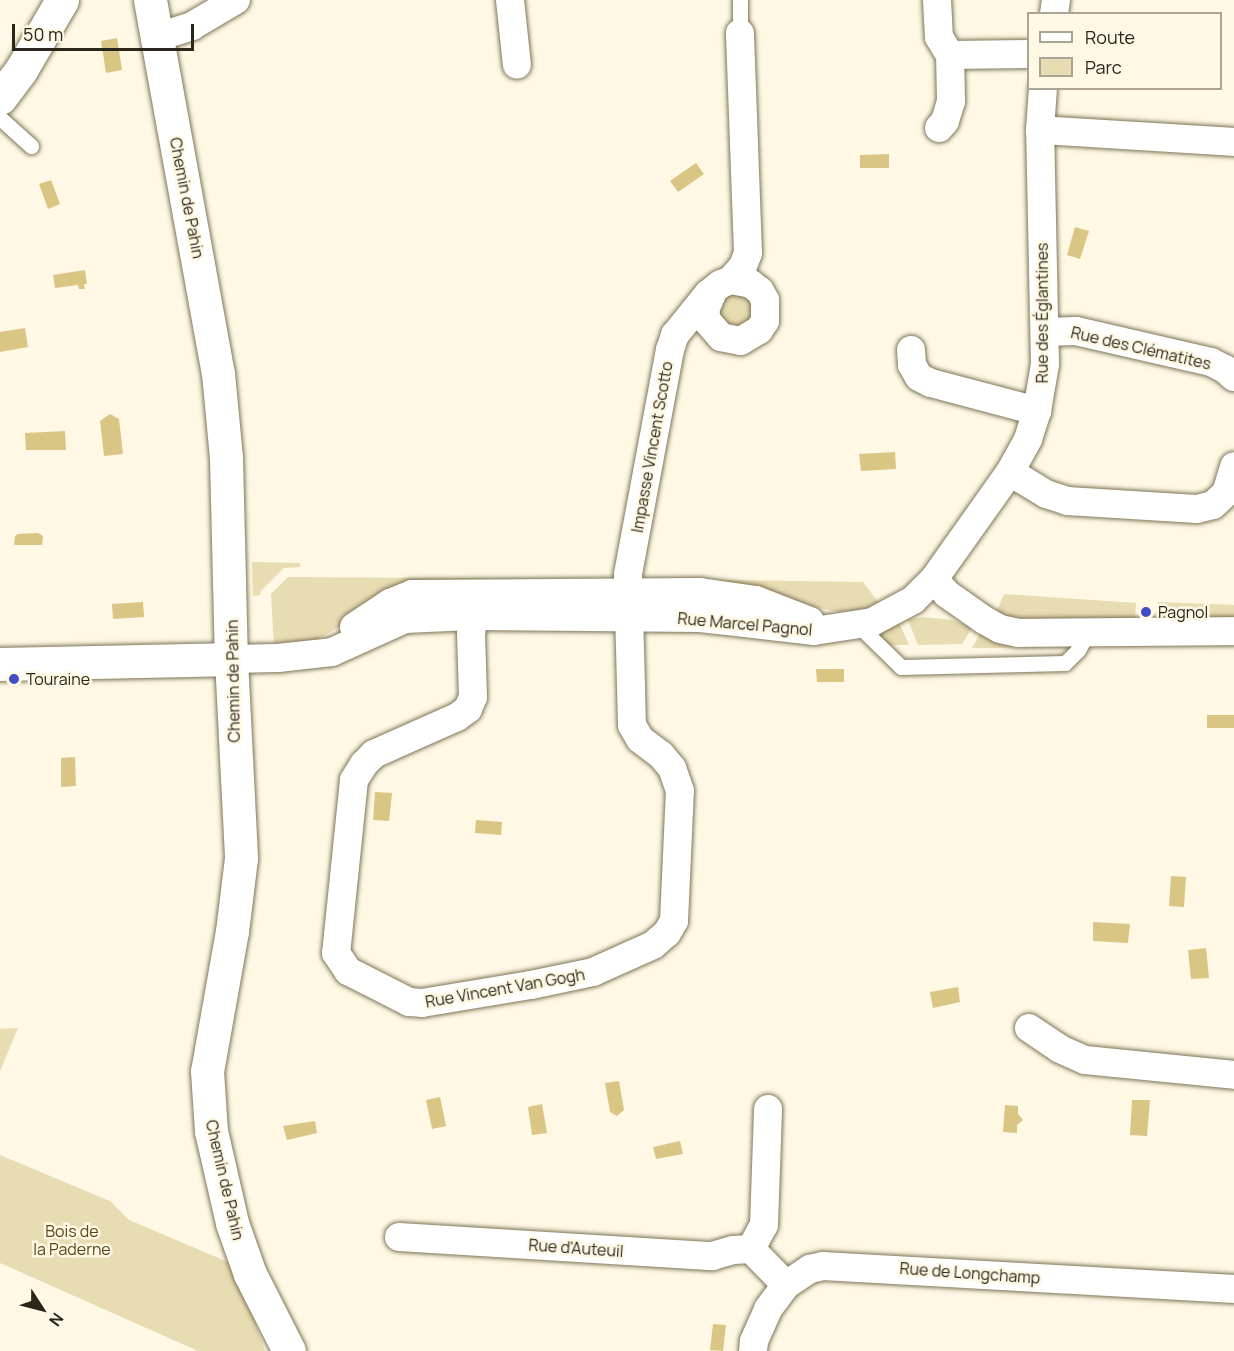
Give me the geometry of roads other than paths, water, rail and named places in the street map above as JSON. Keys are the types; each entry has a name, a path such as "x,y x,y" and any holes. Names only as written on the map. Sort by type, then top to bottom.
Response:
{"main road":[{"path":"0,98 21,70 62,0"},
{"name":"Chemin de Pahin","path":"150,0 218,373 226,458 231,659 241,858 232,931 207,1071 212,1131 232,1223 250,1274 289,1351"},
{"path":"0,664 231,659"}],"street":[{"path":"157,37 192,26 236,0"},
{"path":"510,0 518,65"},
{"path":"937,0 939,37 950,55 951,101 945,121 939,128"},
{"name":"Impasse Vincent Scotto","path":"628,606 628,574 672,341 690,315 743,266 748,253 740,33"},
{"path":"950,55 1027,54"},
{"name":"Rue des Églantines","path":"934,579 1010,472 1028,439 1037,411 1043,380 1045,332 1040,130 1043,90"},
{"path":"1040,130 1234,142"},
{"name":"Rue des Clématites","path":"1045,332 1076,330 1218,365 1234,377"},
{"path":"911,350 912,365 920,377 932,383 1037,411"},
{"path":"1010,472 1046,494 1067,501 1197,509 1213,505 1226,493 1234,466"},
{"path":"231,659 312,655 390,603 412,594 474,605 628,606 700,592 756,600 848,626 872,622 897,610 913,600 934,579 946,594 1000,629 1019,633 1234,631"},
{"name":"Rue Vincent Van Gogh","path":"474,605 473,697 468,709 458,717 374,754 364,764 354,780 336,953 348,971 409,1002 422,1003 593,972 653,945 670,927 676,912 680,791 672,768 661,755 640,739 632,725 628,606"},
{"path":"1029,1028 1060,1049 1085,1060 1234,1075"},
{"path":"768,1109 764,1225 751,1249 786,1285"},
{"name":"Rue d'Auteuil","path":"399,1237 712,1256 733,1250 751,1249"},
{"name":"Rue de Longchamp","path":"753,1351 754,1341 761,1324 786,1285 810,1269 835,1265 1234,1289"}],"lane":[{"name":"Impasse Vincent Scotto","path":"740,0 740,33"},
{"path":"0,118 32,146"},
{"path":"848,626 901,667 1065,663 1078,650 1087,634"}],"place":[{"name":"Pagnol","path":"1146,612"},
{"name":"Touraine","path":"14,679"}],"park label":[{"name":"Bois de la Paderne","path":"72,1240"}]}
